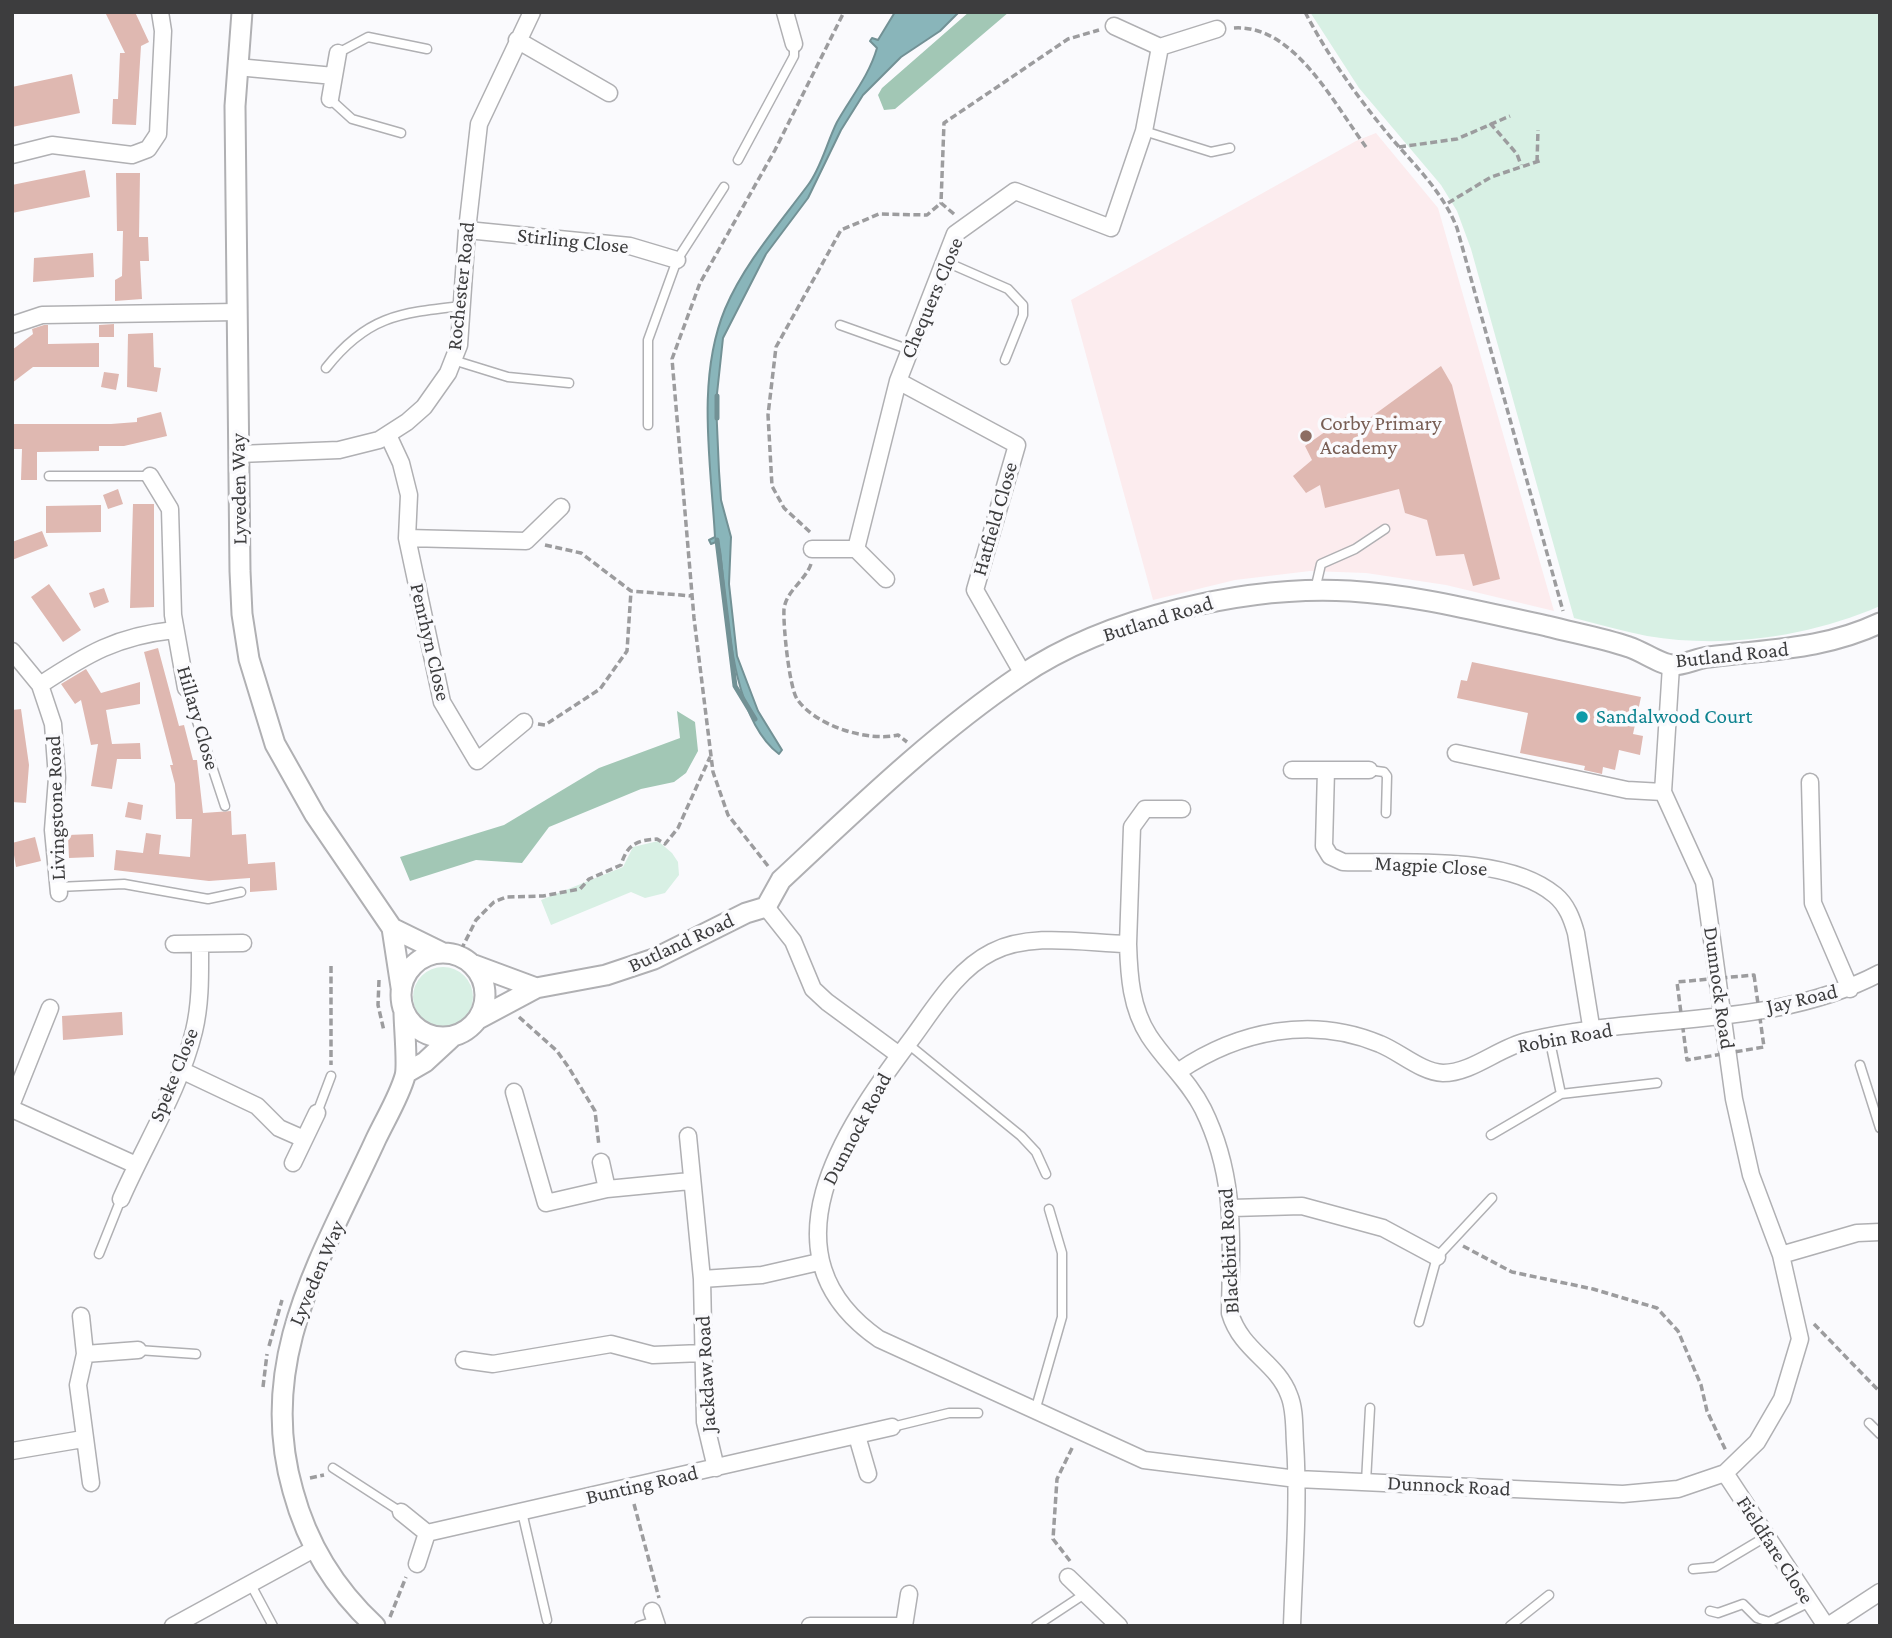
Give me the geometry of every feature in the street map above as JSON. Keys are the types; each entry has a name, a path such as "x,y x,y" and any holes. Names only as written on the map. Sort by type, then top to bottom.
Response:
{"street":[{"path":"12,155 52,145 132,155 148,149 158,134 163,31 160,12"},
{"name":"Lyveden Way","path":"242,12 237,67 237,312 242,614 249,659 263,711 291,778 392,928 401,987"},
{"name":"Rochester Road","path":"239,454 339,450 363,446 388,435 424,407 448,373 459,345 467,230 480,124 517,40 533,12"},
{"path":"785,12 794,44"},
{"path":"1114,26 1160,47 1217,29"},
{"path":"517,40 609,93"},
{"name":"Chequers Close","path":"856,549 898,381 955,234 1015,191 1111,228 1144,131 1160,47"},
{"path":"330,99 338,52"},
{"path":"237,67 334,76"},
{"name":"Stirling Close","path":"467,230 630,246 677,260"},
{"path":"12,325 42,315 237,312"},
{"name":"Hatfield Close","path":"898,381 1017,445 975,590 1023,674"},
{"name":"Penrhyn Close","path":"388,435 401,463 410,495 407,538 442,702 477,761 524,722"},
{"name":"Hillary Close","path":"150,476 170,509 174,630 186,688"},
{"path":"407,538 526,541 561,507"},
{"path":"812,549 856,549 887,579"},
{"name":"Butland Road","path":"478,1019 536,988 606,975 641,964 766,906 781,880 923,752 1023,674 1105,634 1166,613 1226,599 1315,590 1409,597 1628,646 1671,666 1706,657 1797,648 1880,623"},
{"path":"40,685 102,646 123,638 174,630"},
{"name":"Livingstone Road","path":"12,651 40,685 53,724 57,778 54,830 58,890"},
{"name":"Dunnock Road","path":"766,906 797,948 813,989 827,1002 904,1049 834,1164 822,1196 817,1230 820,1262 831,1293 853,1321 879,1339 1144,1460 1297,1479 1623,1494 1678,1489 1729,1469 1757,1443 1782,1399 1800,1339 1781,1255 1751,1175 1734,1099 1704,882 1663,792 1671,666"},
{"path":"1456,753 1627,790 1663,792"},
{"path":"1292,770 1369,770"},
{"name":"Magpie Close","path":"1326,770 1324,846 1330,856 1343,862 1492,869 1530,881 1557,897 1571,917 1576,933 1592,1032"},
{"path":"1810,782 1813,903 1850,989"},
{"name":"Blackbird Road","path":"1182,809 1145,809 1132,827 1128,944 1134,1004 1149,1035 1179,1071 1210,1127 1232,1208 1230,1313 1243,1342 1282,1380 1290,1396 1297,1479 1292,1626"},
{"name":"Lyveden Way","path":"392,928 443,953"},
{"path":"904,1049 968,965 994,950 1026,941 1128,944"},
{"path":"174,944 243,943"},
{"name":"Speke Close","path":"121,1199 181,1070 198,1011 200,944"},
{"path":"451,1038 425,1034 414,1027 404,1012 401,987 412,966 423,958 443,953 462,957 472,964 536,988"},
{"path":"406,1073 425,1062 451,1038 464,1033 478,1019 486,1001 485,987 472,964"},
{"name":"Jay Road","path":"1721,1016 1850,989 1880,973"},
{"path":"12,1102 50,1008"},
{"name":"Lyveden Way","path":"382,1621 347,1595 314,1549 286,1468 280,1420 284,1367 306,1289 406,1073 404,1012"},
{"name":"Robin Road","path":"1179,1071 1220,1046 1269,1031 1317,1030 1362,1036 1425,1068 1446,1073 1469,1066 1510,1047 1549,1037 1721,1016"},
{"path":"181,1070 257,1107 279,1128 304,1139"},
{"path":"514,1092 546,1203 607,1189 690,1181"},
{"path":"12,1109 136,1165"},
{"path":"293,1164 317,1113"},
{"name":"Jackdaw Road","path":"688,1136 690,1181 702,1279 705,1422 716,1468"},
{"path":"601,1162 607,1189"},
{"path":"1232,1208 1302,1206 1383,1228 1437,1257"},
{"path":"1781,1255 1857,1233 1880,1232"},
{"path":"702,1279 762,1275 820,1262"},
{"path":"81,1316 85,1354 78,1385 83,1439 91,1483"},
{"path":"464,1360 493,1364 611,1344 653,1356 702,1353"},
{"path":"85,1354 138,1350"},
{"name":"Bunting Road","path":"427,1533 892,1427"},
{"path":"857,1436 869,1474"},
{"path":"12,1451 83,1439"},
{"name":"Fieldfare Close","path":"1729,1469 1767,1536 1827,1626 1880,1592"},
{"path":"401,1512 427,1533 417,1563"},
{"path":"173,1626 314,1549"},
{"path":"1068,1577 1083,1595 1119,1626"},
{"path":"810,1626 904,1626 909,1594"}],"lane":[{"path":"338,52 368,37 427,49"},
{"path":"738,160 794,56 794,44"},
{"path":"330,99 352,119 401,133"},
{"path":"1144,131 1211,152 1230,148"},
{"path":"648,425 648,340 677,260 724,187"},
{"path":"944,261 1009,289 1019,298 1023,305 1023,315 1005,360"},
{"path":"326,368 346,342 376,323 418,311 462,306"},
{"path":"840,325 910,350"},
{"path":"453,360 508,377 569,383"},
{"path":"49,476 150,476"},
{"path":"1315,590 1321,564 1355,549 1385,529"},
{"name":"Hillary Close","path":"186,688 225,806"},
{"path":"1369,770 1384,772 1387,776 1387,813"},
{"path":"58,890 124,884 208,899 241,892"},
{"path":"1549,1037 1562,1094"},
{"path":"904,1049 1021,1136 1036,1152 1046,1174"},
{"path":"1860,1065 1880,1128"},
{"path":"317,1113 331,1076"},
{"path":"1491,1135 1562,1094 1657,1083"},
{"path":"1419,1322 1437,1257 1492,1198"},
{"path":"99,1254 121,1199"},
{"path":"1035,1411 1062,1317 1062,1253 1049,1209"},
{"path":"138,1350 196,1354"},
{"path":"1366,1482 1370,1408"},
{"path":"892,1427 949,1413 978,1413"},
{"path":"1869,1423 1880,1434"},
{"path":"333,1468 401,1512"},
{"path":"522,1512 547,1620"},
{"path":"1693,1569 1715,1567 1767,1536"},
{"path":"250,1583 273,1626"},
{"path":"1036,1626 1083,1595"},
{"path":"1510,1626 1549,1595"},
{"path":"1710,1611 1718,1613 1743,1604 1757,1618 1769,1622 1810,1602"}],"path":[{"path":"781,880 728,815 717,789 692,596 672,359 699,283 775,150 844,12"},
{"path":"1305,12 1341,74 1448,203 1566,619 1564,630"},
{"path":"967,226 942,203 944,122 1068,39 1114,26"},
{"path":"1217,29 1253,26 1297,53 1366,147"},
{"path":"1399,147 1457,139 1510,116"},
{"path":"1490,123 1517,154 1521,165"},
{"path":"1448,203 1490,177 1540,161 1538,130"},
{"path":"923,752 898,735 861,736 844,731 804,707 797,698 790,680 784,607 791,592 810,568 812,549 809,530 784,508 772,486 768,415 776,347 841,230 879,214 927,215 942,203"},
{"path":"526,541 581,553 631,591 692,596"},
{"path":"524,722 544,726 600,689 627,651 631,591"},
{"path":"466,941 476,920 494,902 506,897 543,896 580,889 589,879 621,865 632,844 657,839 665,844 678,828 711,755"},
{"path":"331,966 331,1076"},
{"path":"379,976 378,1005 386,1041"},
{"path":"512,1010 557,1051 595,1111 601,1162"},
{"path":"1451,1240 1512,1272 1593,1289 1657,1308 1678,1331 1694,1364 1729,1469"},
{"path":"263,1389 271,1333 284,1294"},
{"path":"1793,1308 1810,1320 1880,1392"},
{"path":"1068,1577 1073,1564 1053,1539 1056,1479 1080,1431"},
{"path":"629,1488 661,1605 651,1621"},
{"path":"382,1621 412,1560 417,1563"}],"shaded area":[{"name":"Corby Primary Academy","path":"1376,133 1438,208 1554,611 1446,585 1366,573 1310,571 1235,580 1153,600 1071,300 1356,141"}],"green space":[{"path":"969,12 1009,12 895,109 884,110 878,95 882,88"},
{"path":"1310,12 1880,12 1880,606 1853,617 1795,633 1736,640 1676,640 1647,636 1574,618 1471,249 1457,211 1441,185 1359,88"},
{"path":"677,711 695,722 698,751 686,773 674,782 641,789 549,827 522,863 476,860 410,881 400,857 504,825 599,768 680,738"},
{"path":"658,841 678,862 679,875 665,893 645,898 631,892 551,925 541,900 623,867 633,847"},
{"path":"437,967 449,967 468,980 473,997 471,1009 460,1022 449,1027 437,1027 418,1014 413,1003 413,991 426,972"}],"water":[{"path":"895,12 959,12 940,31 901,57 863,95 841,130 808,198 766,254 723,338 716,403 721,500 731,537 729,584 737,656 758,711 782,750 779,754 763,737 750,715 741,688 729,630 720,550 716,542 711,544 709,540 715,537 708,422 711,364 716,336 733,292 763,245 813,178 837,122 874,58 877,48 870,41 872,38 878,40"}],"building":[{"path":"105,12 135,12 149,42 141,46 136,125 112,124 113,99 118,99 120,53 125,53"},
{"path":"72,74 80,113 12,127 12,87"},
{"path":"85,170 90,197 12,213 12,185"},
{"path":"116,173 140,173 139,237 148,237 149,261 140,261 142,299 115,301 115,280 122,276 123,231 117,231"},
{"path":"93,253 94,277 33,282 34,258"},
{"path":"114,324 114,337 99,337 99,325"},
{"path":"48,325 48,344 99,343 99,367 33,367 12,383 12,350 33,334 32,329"},
{"path":"153,333 154,367 161,368 157,392 127,387 128,334"},
{"path":"1441,366 1452,385 1500,579 1473,586 1464,554 1436,556 1427,520 1405,513 1399,489 1325,508 1320,485 1306,493 1293,476 1312,460 1305,446 1346,417 1356,428"},
{"path":"104,372 119,374 116,390 101,387"},
{"path":"161,412 167,436 124,446 99,446 99,451 37,452 37,480 21,480 22,449 12,449 12,424 137,422 137,418"},
{"path":"118,489 123,504 108,509 103,495"},
{"path":"133,504 154,504 154,607 130,608"},
{"path":"101,505 101,532 46,533 46,506"},
{"path":"42,531 48,546 12,560 12,542"},
{"path":"49,584 81,630 63,642 31,597"},
{"path":"104,588 109,602 94,608 89,593"},
{"path":"158,648 179,726 184,725 193,760 197,760 203,813 231,811 232,835 246,834 248,864 275,862 277,890 250,892 250,878 209,881 114,870 116,850 143,853 146,833 161,835 159,854 190,857 192,819 176,819 175,784 170,765 173,765 144,652"},
{"name":"Sandalwood Court","path":"1472,662 1641,697 1633,734 1643,736 1640,755 1619,750 1615,770 1603,767 1602,774 1584,770 1585,766 1520,753 1528,713 1457,698 1461,680 1467,681"},
{"path":"86,669 101,693 140,682 140,704 106,710 112,744 140,743 141,759 117,759 112,789 91,786 98,744 91,745 81,700 75,704 61,684"},
{"path":"21,709 29,765 26,803 12,802 12,710"},
{"path":"128,802 143,805 141,820 125,817"},
{"path":"93,834 94,857 69,858 68,835"},
{"path":"35,837 41,861 16,867 12,843"},
{"path":"122,1012 123,1035 63,1040 62,1016"}],"waterway":[{"path":"717,396 717,418"},
{"path":"717,540 735,686 755,719"}],"place":[{"name":"Corby Primary Academy","path":"1306,436"},
{"name":"Sandalwood Court","path":"1582,717"}]}
